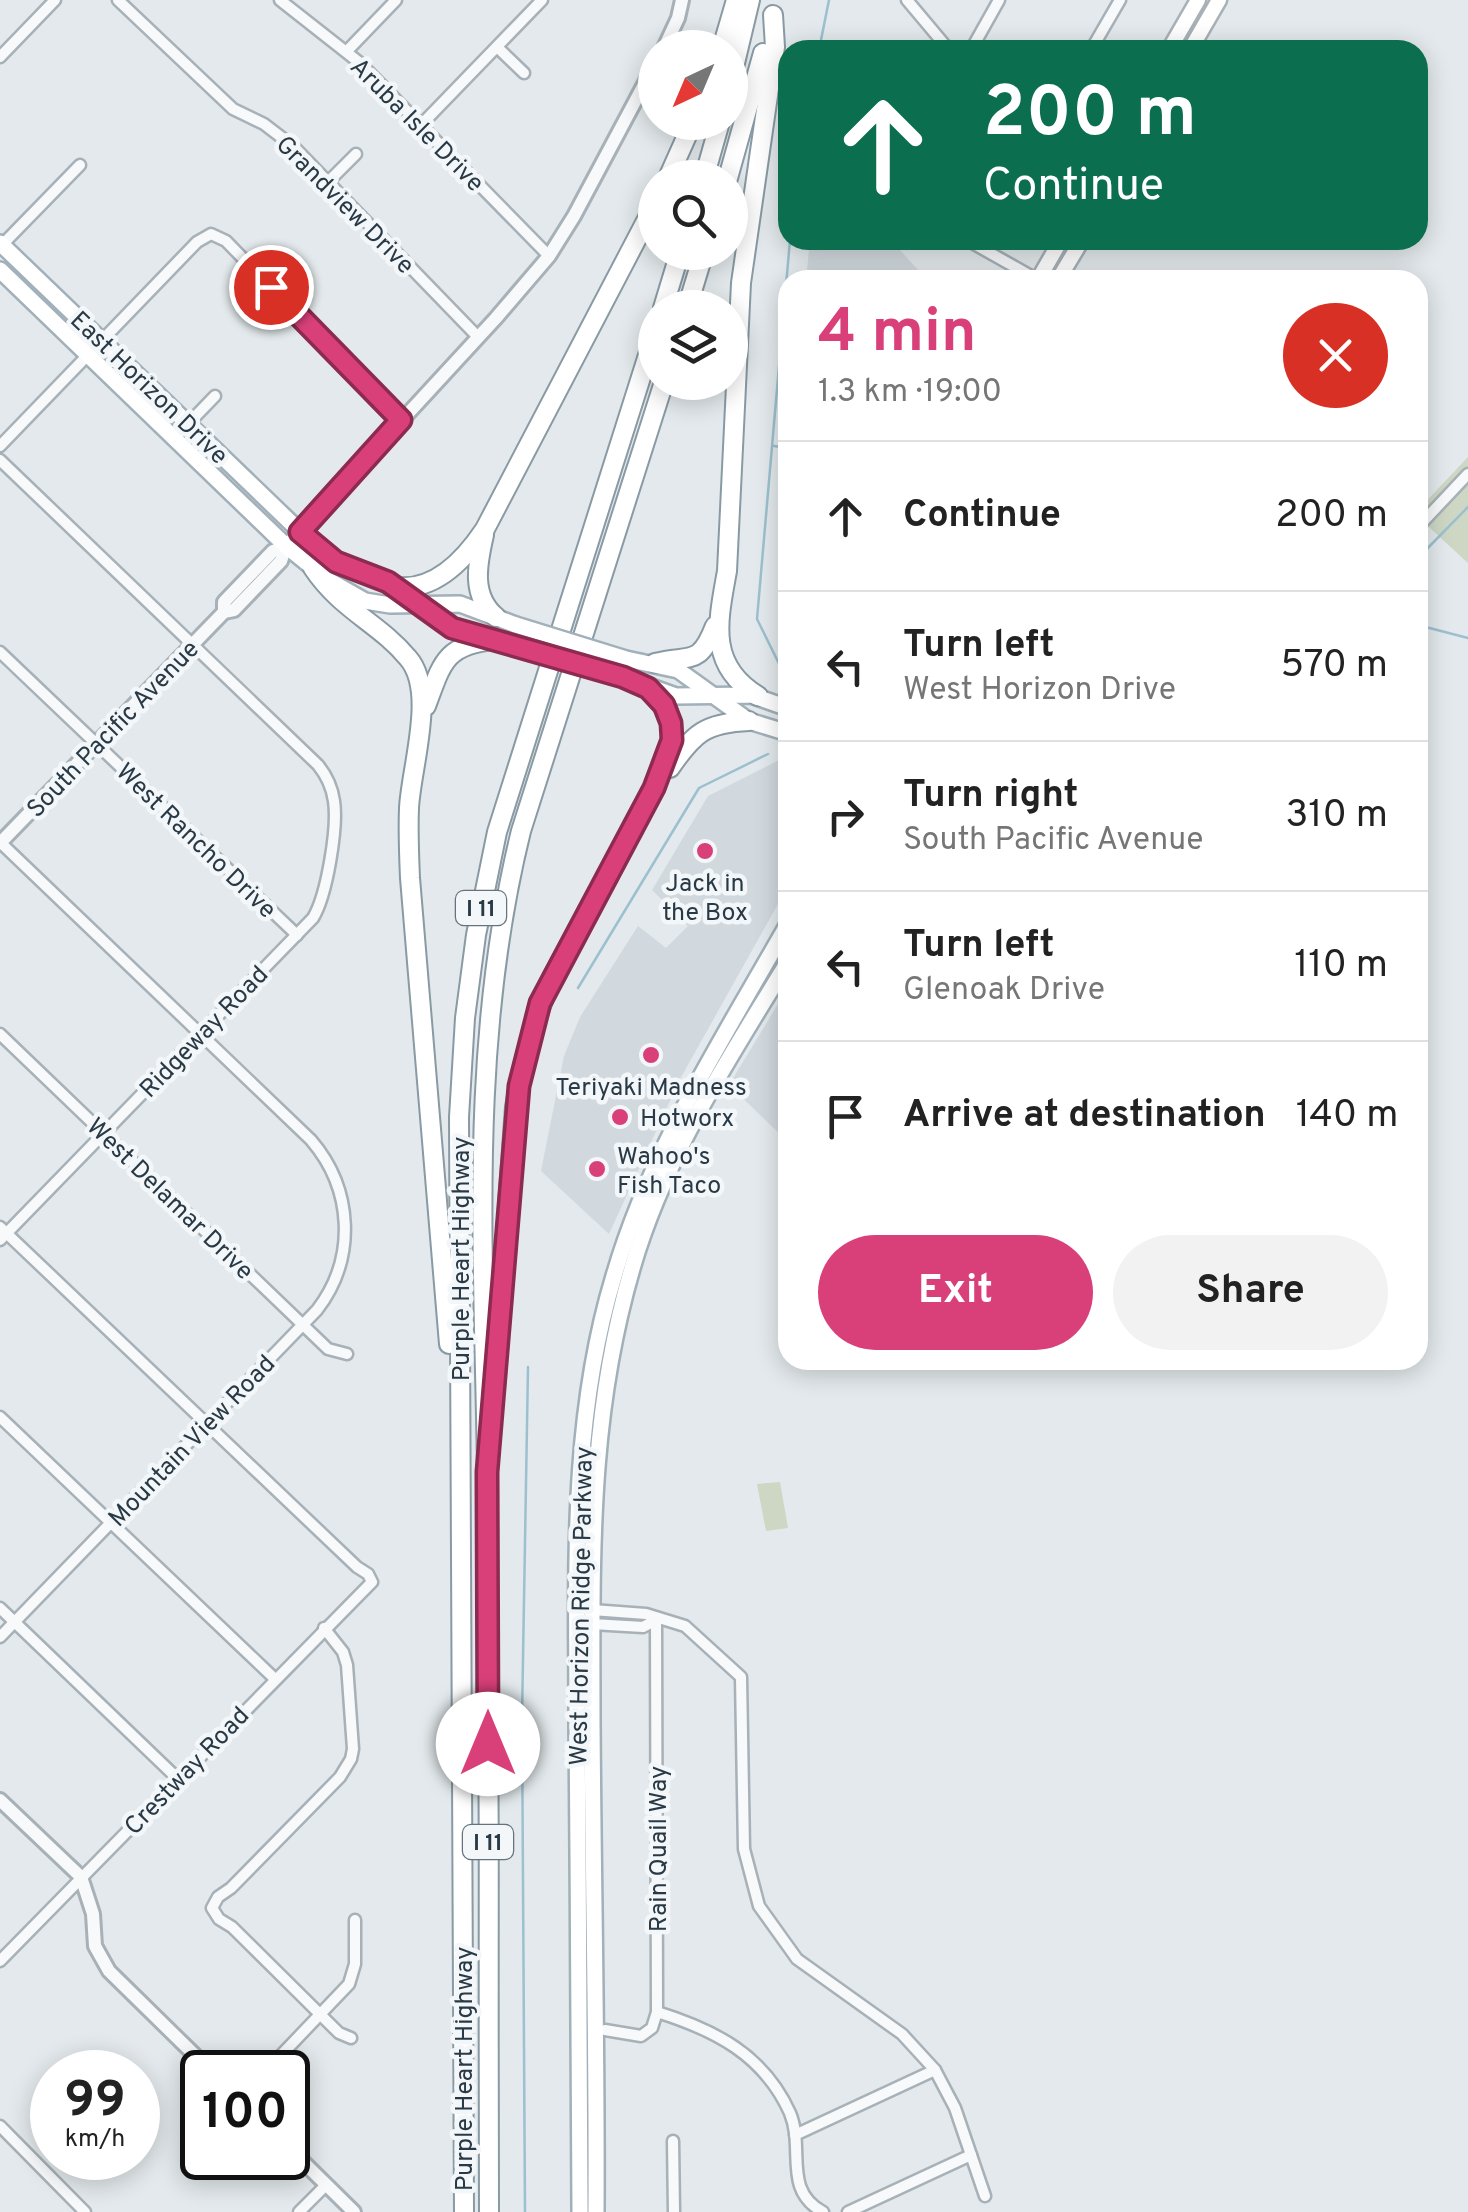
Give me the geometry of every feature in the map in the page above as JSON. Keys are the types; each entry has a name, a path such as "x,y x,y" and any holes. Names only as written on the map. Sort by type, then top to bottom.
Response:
{"highway":[{"path":"727,30 736,0"},
{"path":"743,30 750,0"},
{"path":"733,160 774,7"},
{"path":"654,663 702,654 718,618 727,571 742,282 774,47 774,7"},
{"path":"397,587 414,587 439,577 464,556 485,530 638,237"},
{"name":"Purple Heart Highway","path":"464,2212 459,1117 465,1018 476,935 497,832 638,386"},
{"name":"Purple Heart Highway","path":"489,2212 482,1108 490,1002 521,831 658,400"},
{"path":"485,530 478,564 479,596 496,618"},
{"path":"313,568 329,592 410,659 421,683 409,813 410,878 439,1206 460,1509"},
{"path":"718,618 721,650 728,668 744,688 758,696"},
{"path":"420,719 446,658 467,644 500,642"},
{"path":"487,1472 515,1107 523,1064 540,1003 654,788 670,748 672,731 664,705 648,688"},
{"path":"654,788 683,748 702,731 719,724 749,721"}],"main road":[{"path":"1176,40 1198,0"},
{"path":"1196,40 1219,0"},
{"name":"East Horizon Drive","path":"1,244 300,532 336,562 397,587 452,628 676,696 758,696"},
{"name":"East Horizon Drive","path":"0,270 286,546 344,591 365,601 390,605 468,606 626,659 678,670 749,721"},
{"path":"758,696 778,704"},
{"path":"749,721 778,729"},
{"name":"West Horizon Ridge Parkway","path":"596,2212 598,2026 592,1617 597,1387 614,1277 638,1204 778,941"},
{"path":"758,975 774,984"},
{"name":"West Horizon Ridge Parkway","path":"580,2212 576,1536 581,1442 638,1249 693,1105 778,978"},
{"path":"638,1204 640,1215 632,1241 638,1249"},
{"path":"576,1536 583,1552 584,1614 592,1617"},
{"path":"578,2064 585,2042 598,2026"}],"street":[{"name":"Grandview Drive","path":"118,0 224,101 279,134 478,337"},
{"name":"Aruba Isle Drive","path":"280,0 347,51 549,256"},
{"path":"347,51 396,0"},
{"path":"421,125 542,0"},
{"path":"671,30 682,0"},
{"path":"908,0 941,40"},
{"path":"977,40 999,0"},
{"path":"1097,40 1120,0"},
{"path":"0,57 49,2"},
{"path":"497,47 524,72"},
{"name":"South Pacific Avenue","path":"0,842 224,612 224,602 273,551 286,546 300,532 549,256 638,96"},
{"path":"328,182 356,154"},
{"path":"1,244 80,165"},
{"path":"0,446 197,242 211,234 226,242 401,420"},
{"path":"990,250 1022,270"},
{"path":"188,424 215,396"},
{"path":"0,460 192,644"},
{"path":"1428,516 1468,474"},
{"name":"Ridgeway Road","path":"2,1233 297,935 316,912 324,890 334,820 332,788 311,757 192,644"},
{"name":"West Rancho Drive","path":"0,652 297,935"},
{"name":"Mountain View Road","path":"0,842 311,1140 338,1183 344,1224 343,1255 334,1284 303,1324 0,1637"},
{"name":"West Delamar Drive","path":"0,1034 328,1348 347,1354"},
{"path":"2,1233 207,1424"},
{"path":"0,1417 275,1679"},
{"name":"Crestway Road","path":"0,1960 372,1582 368,1574 356,1567 207,1424"},
{"path":"0,1608 178,1778"},
{"path":"592,1617 646,1614 685,1626 740,1677 744,1849 759,1906 797,1960 902,2034 935,2070 955,2108 985,2196"},
{"name":"Rain Quail Way","path":"656,1620 657,2012"},
{"path":"324,1628 343,1652 347,1665 351,1759 340,1777 232,1888 218,1896 212,1908 219,1920 232,1927 340,2032 351,2038"},
{"path":"0,1800 82,1877 93,1914 94,1946 100,1958 190,2050"},
{"path":"286,2050 342,1994 354,1974 355,1920"},
{"path":"598,2026 641,2036 652,2028 657,2012 678,2018 747,2052 789,2111 798,2183 804,2198 823,2212"},
{"path":"795,2135 935,2070"},
{"path":"0,2126 85,2212"},
{"path":"673,2141 674,2212"},
{"path":"848,2212 971,2155"},
{"path":"310,2169 354,2212"},
{"path":"300,2212 326,2185"}],"shaded area":[{"path":"809,250 900,250 918,270 807,270"},
{"path":"778,761 778,904 680,1079 609,1234 541,1171 564,1056 580,1017 638,926 666,948 688,926 652,890 708,796"},
{"path":"778,1004 778,1132 729,1085"}],"green space":[{"path":"1468,457 1468,563 1428,526 1428,499"},
{"path":"780,1482 788,1528 766,1531 757,1484"}],"waterway":[{"path":"821,40 829,0"},
{"path":"787,270 789,250"},
{"path":"778,378 757,619 778,662"},
{"path":"774,446 778,447"},
{"path":"1428,548 1468,507"},
{"path":"1428,628 1468,638"},
{"path":"578,988 699,788 768,754"},
{"path":"525,2212 522,1717 528,1367"}],"place":[{"name":"Jack in the Box","path":"705,851"},
{"name":"Teriyaki Madness","path":"651,1055"},
{"name":"Hotworx","path":"620,1117"},
{"name":"Wahoo's Fish Taco","path":"597,1169"}],"route":[{"path":"271,287 401,420 300,532 336,562 388,582 452,628 623,677 648,688 664,705 671,723 670,748 654,788 540,1003 515,1107 487,1472 488,1744"}]}
